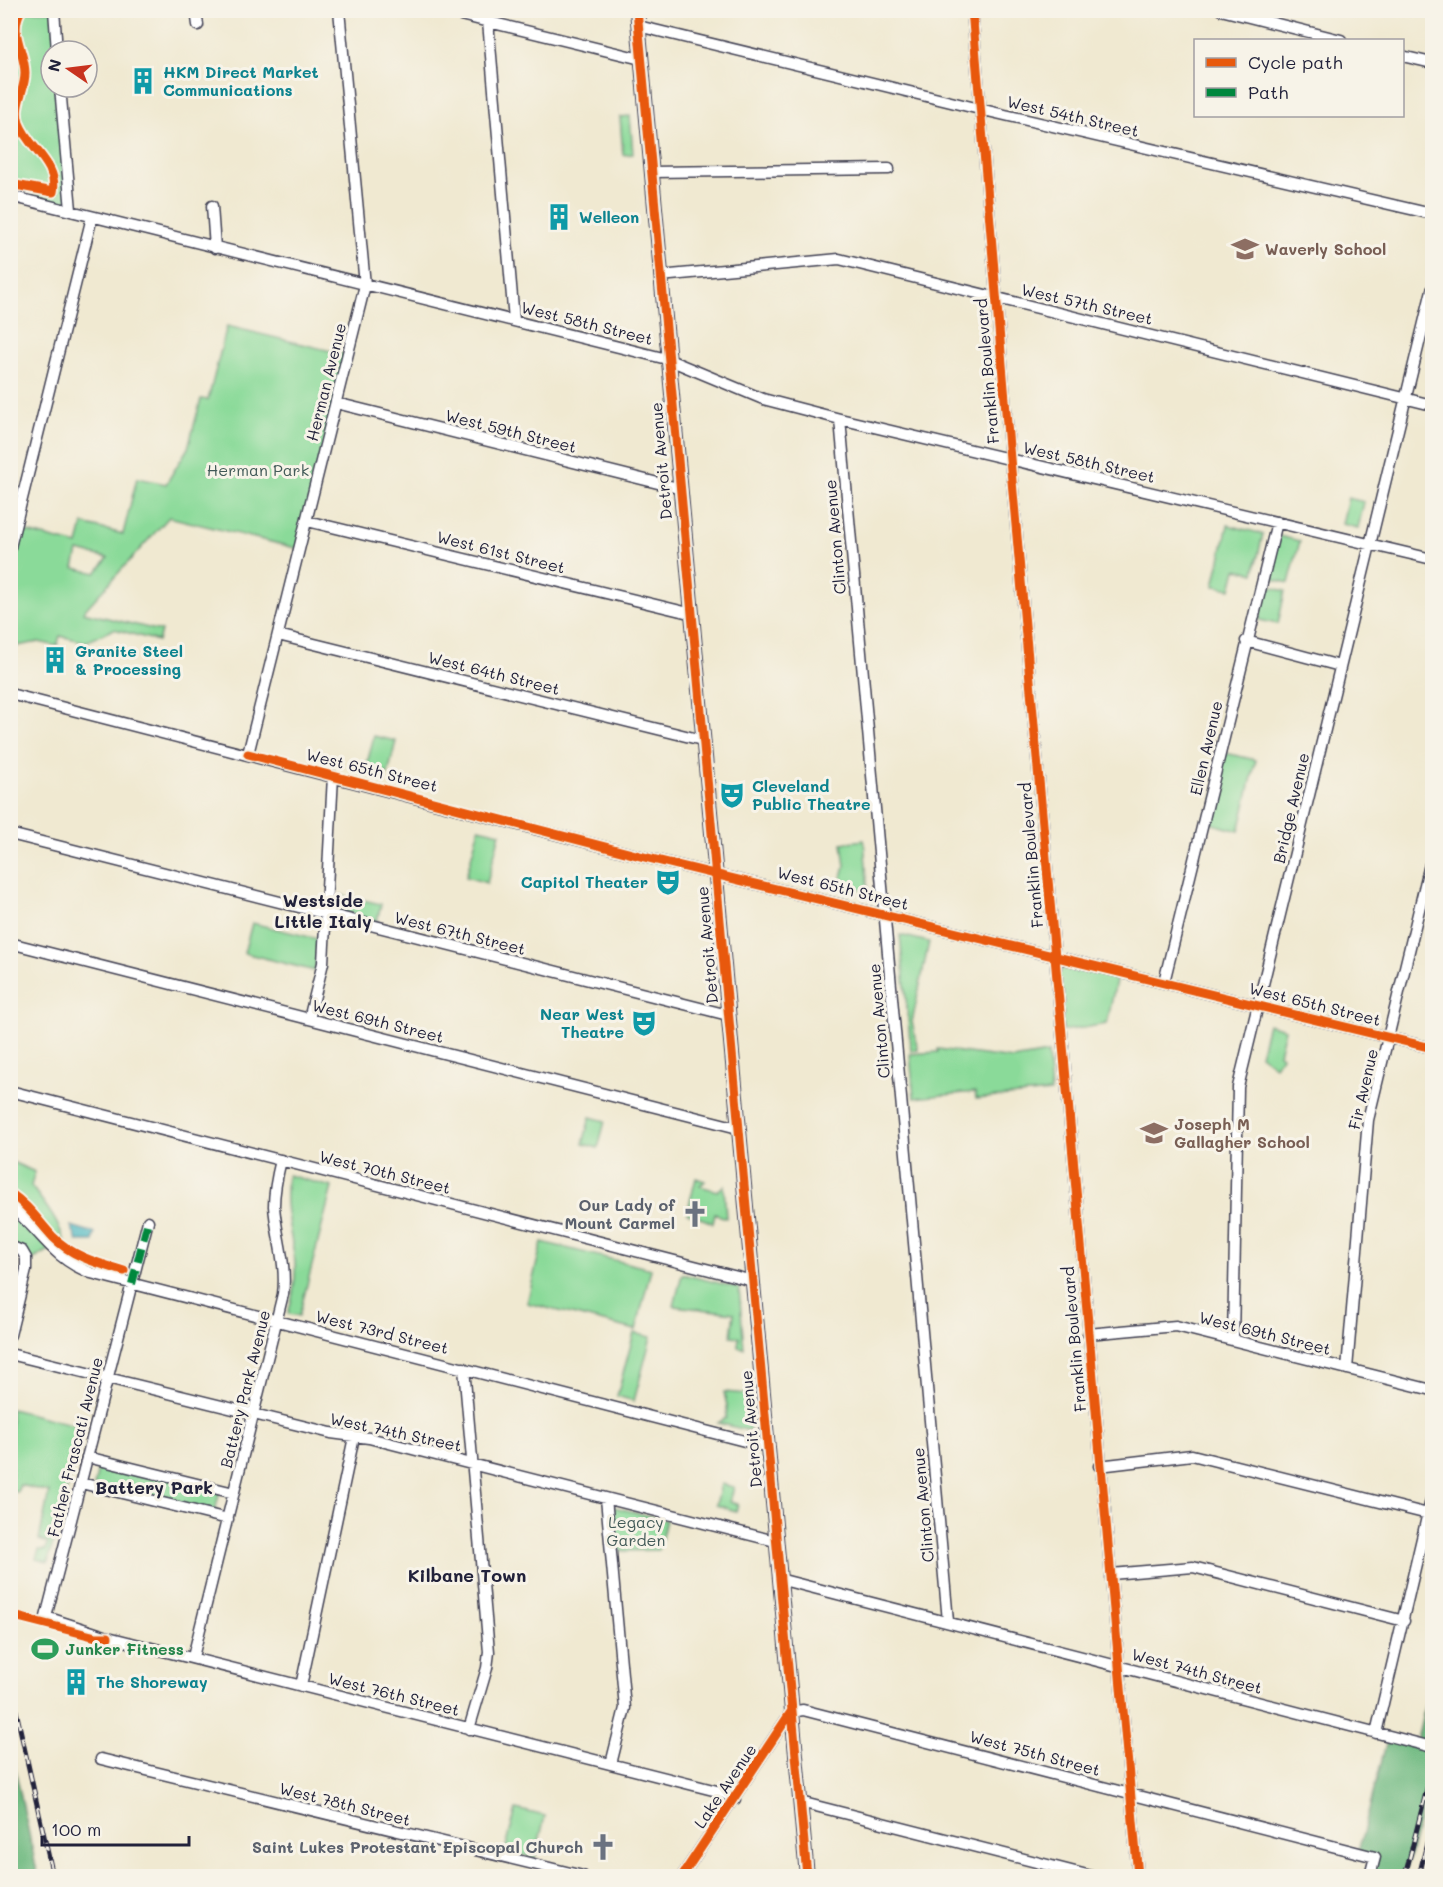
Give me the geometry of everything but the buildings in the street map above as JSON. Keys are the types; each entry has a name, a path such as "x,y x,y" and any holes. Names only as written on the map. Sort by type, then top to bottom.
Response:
{"main road":[{"name":"Detroit Avenue","path":"637,10 689,613 807,1876"}],"street":[{"path":"54,10 56,39"},
{"path":"196,10 198,25"},
{"name":"Herman Avenue","path":"248,754 365,285 339,10"},
{"path":"440,10 641,59"},
{"path":"487,10 514,320"},
{"name":"Franklin Boulevard","path":"972,10 1099,1466 1120,1666 1138,1876"},
{"path":"1221,10 1337,39"},
{"name":"West 54th Street","path":"638,26 980,109 1432,214"},
{"path":"1404,56 1432,63"},
{"path":"61,99 71,210"},
{"path":"651,172 889,169"},
{"name":"West 58th Street","path":"10,196 667,359 763,399 840,419 1432,560"},
{"path":"212,206 215,248"},
{"path":"10,547 92,217"},
{"name":"West 57th Street","path":"660,276 839,259 1432,405"},
{"name":"Bridge Avenue","path":"1233,1340 1238,1086 1432,290"},
{"name":"West 59th Street","path":"336,403 678,488"},
{"name":"Clinton Avenue","path":"840,419 948,1621"},
{"name":"West 61st Street","path":"307,521 689,613"},
{"name":"Ellen Avenue","path":"1164,982 1277,522"},
{"name":"West 64th Street","path":"278,634 702,740"},
{"path":"1246,641 1340,666"},
{"name":"West 65th Street","path":"10,694 715,873 1432,1048"},
{"path":"309,1019 323,963 333,776"},
{"name":"West 67th Street","path":"10,834 728,1015"},
{"name":"Fir Avenue","path":"1347,1369 1368,1120 1390,1038 1432,856"},
{"name":"West 69th Street","path":"10,942 738,1128"},
{"name":"West 70th Street","path":"10,1091 753,1281"},
{"name":"Battery Park Avenue","path":"194,1658 277,1321 285,1279 274,1207 280,1160"},
{"name":"West 73rd Street","path":"10,1206 51,1249 66,1261 91,1273 768,1447"},
{"name":"Father Frascati Avenue","path":"46,1617 148,1221"},
{"path":"10,1246 22,1251 27,1263 10,1335"},
{"name":"West 69th Street","path":"1088,1334 1176,1326 1432,1390"},
{"name":"West 74th Street","path":"10,1354 254,1414 354,1437 369,1438 775,1541"},
{"path":"464,1368 489,1652 487,1668 470,1729"},
{"path":"301,1686 354,1437"},
{"path":"1099,1466 1192,1455 1428,1514"},
{"path":"87,1457 234,1493"},
{"path":"81,1483 228,1519"},
{"path":"1376,1733 1432,1496"},
{"path":"606,1498 625,1708 611,1764"},
{"path":"1111,1574 1193,1567 1404,1621"},
{"name":"West 74th Street","path":"779,1579 1427,1746"},
{"name":"West 76th Street","path":"46,1617 108,1637 721,1792 735,1799"},
{"name":"West 75th Street","path":"791,1712 803,1710 846,1719 1375,1857 1370,1876"},
{"name":"Lake Avenue","path":"682,1876 791,1712"},
{"name":"West 78th Street","path":"101,1759 582,1876"},
{"path":"800,1802 1091,1876"}],"green space":[{"path":"11,11 54,11 56,39 39,39 39,99 61,99 71,210 11,196"},
{"path":"630,116 633,154 623,155 620,117"},
{"name":"Herman Park","path":"227,326 348,355 300,549 169,517 83,612 161,631 158,641 114,629 86,642 60,636 57,646 39,642 11,647 11,582 23,531 78,545 83,524 123,534 137,478 166,484 188,448 201,399 208,400","holes":["78,551 108,558 96,573 74,568"]},
{"path":"1348,498 1364,502 1358,528 1342,524"},
{"path":"1228,525 1263,534 1254,573 1236,569 1231,589 1214,586"},
{"path":"1279,536 1300,541 1289,583 1269,578"},
{"path":"1267,586 1285,591 1278,624 1259,620"},
{"path":"374,736 396,741 388,774 366,768"},
{"path":"1225,753 1256,760 1239,831 1209,823"},
{"path":"479,828 500,833 487,883 466,877"},
{"path":"864,840 868,891 840,884 845,866 842,843"},
{"path":"341,895 381,904 377,921 340,911"},
{"path":"252,923 318,939 315,971 244,953"},
{"path":"900,935 929,942 912,1022 918,1050 911,1051"},
{"path":"1055,955 1118,971 1107,1024 1062,1031"},
{"path":"1268,1024 1285,1029 1279,1054 1282,1056 1275,1066 1260,1055"},
{"path":"938,1049 1013,1059 1048,1053 1051,1092 976,1099 975,1092 914,1098 910,1054 938,1052"},
{"path":"590,1117 605,1121 598,1148 583,1144"},
{"path":"10,1161 35,1172 31,1186 61,1232 67,1252 66,1261 51,1249 27,1263 11,1246"},
{"path":"288,1175 332,1187 299,1316 288,1314 294,1288 295,1269 286,1208"},
{"path":"696,1178 705,1181 700,1186 717,1191 724,1186 726,1218 715,1214 713,1223 687,1213"},
{"path":"542,1242 651,1269 636,1330 527,1303"},
{"path":"682,1274 739,1288 744,1348 738,1347 739,1337 731,1336 734,1313 674,1306"},
{"path":"634,1333 651,1337 634,1401 617,1396"},
{"path":"724,1392 747,1394 750,1431 718,1423 726,1418 727,1406"},
{"path":"11,1409 83,1427 48,1562 36,1559 39,1550 46,1550 48,1543 39,1540 49,1492 20,1485 17,1492 13,1491 11,1498"},
{"path":"100,1461 220,1490 214,1516 94,1486"},
{"path":"721,1484 734,1487 730,1502 738,1504 736,1511 716,1505"},
{"name":"Legacy Garden","path":"614,1507 666,1520 659,1550 617,1551"},
{"path":"1432,1676 1432,1769 1405,1876 1370,1876 1375,1857 1358,1852 1388,1736 1416,1743"},
{"path":"11,1750 38,1876 11,1876"},
{"path":"516,1809 545,1816 535,1858 505,1851"}],"water":[{"path":"71,1226 95,1233 93,1241 77,1241"}],"railway":[{"path":"10,1684 53,1876"},
{"path":"1405,1876 1432,1769"},
{"path":"1419,1876 1432,1823"}],"marked path":[{"path":"132,1284 148,1221"}],"cycle path":[{"path":"10,184 53,192 54,182 47,164 19,123 17,110 25,73 16,26 21,10"},
{"path":"637,10 720,944 807,1876"},
{"path":"972,10 1010,459 1138,1876"},
{"path":"248,754 640,856 1432,1048"},
{"path":"10,1193 69,1250 124,1271"},
{"path":"10,1619 18,1617 96,1637 108,1637"},
{"path":"682,1876 791,1712"}],"place":[{"name":"HKM Direct Market Communications","path":"143,81"},
{"name":"Welleon","path":"559,217"},
{"name":"Waverly School","path":"1245,249"},
{"name":"Granite Steel & Processing","path":"55,660"},
{"name":"Cleveland Public Theatre","path":"732,795"},
{"name":"Capitol Theater","path":"668,882"},
{"name":"Near West Theatre","path":"644,1023"},
{"name":"Joseph M Gallagher School","path":"1154,1133"},
{"name":"Our Lady of Mount Carmel","path":"695,1214"},
{"name":"Junker Fitness","path":"45,1649"},
{"name":"The Shoreway","path":"76,1682"},
{"name":"Saint Lukes Protestant Episcopal Church","path":"603,1847"}],"district":[{"name":"Westside Little Italy","path":"323,911"},
{"name":"Battery Park","path":"154,1488"},
{"name":"Kilbane Town","path":"467,1576"}]}
